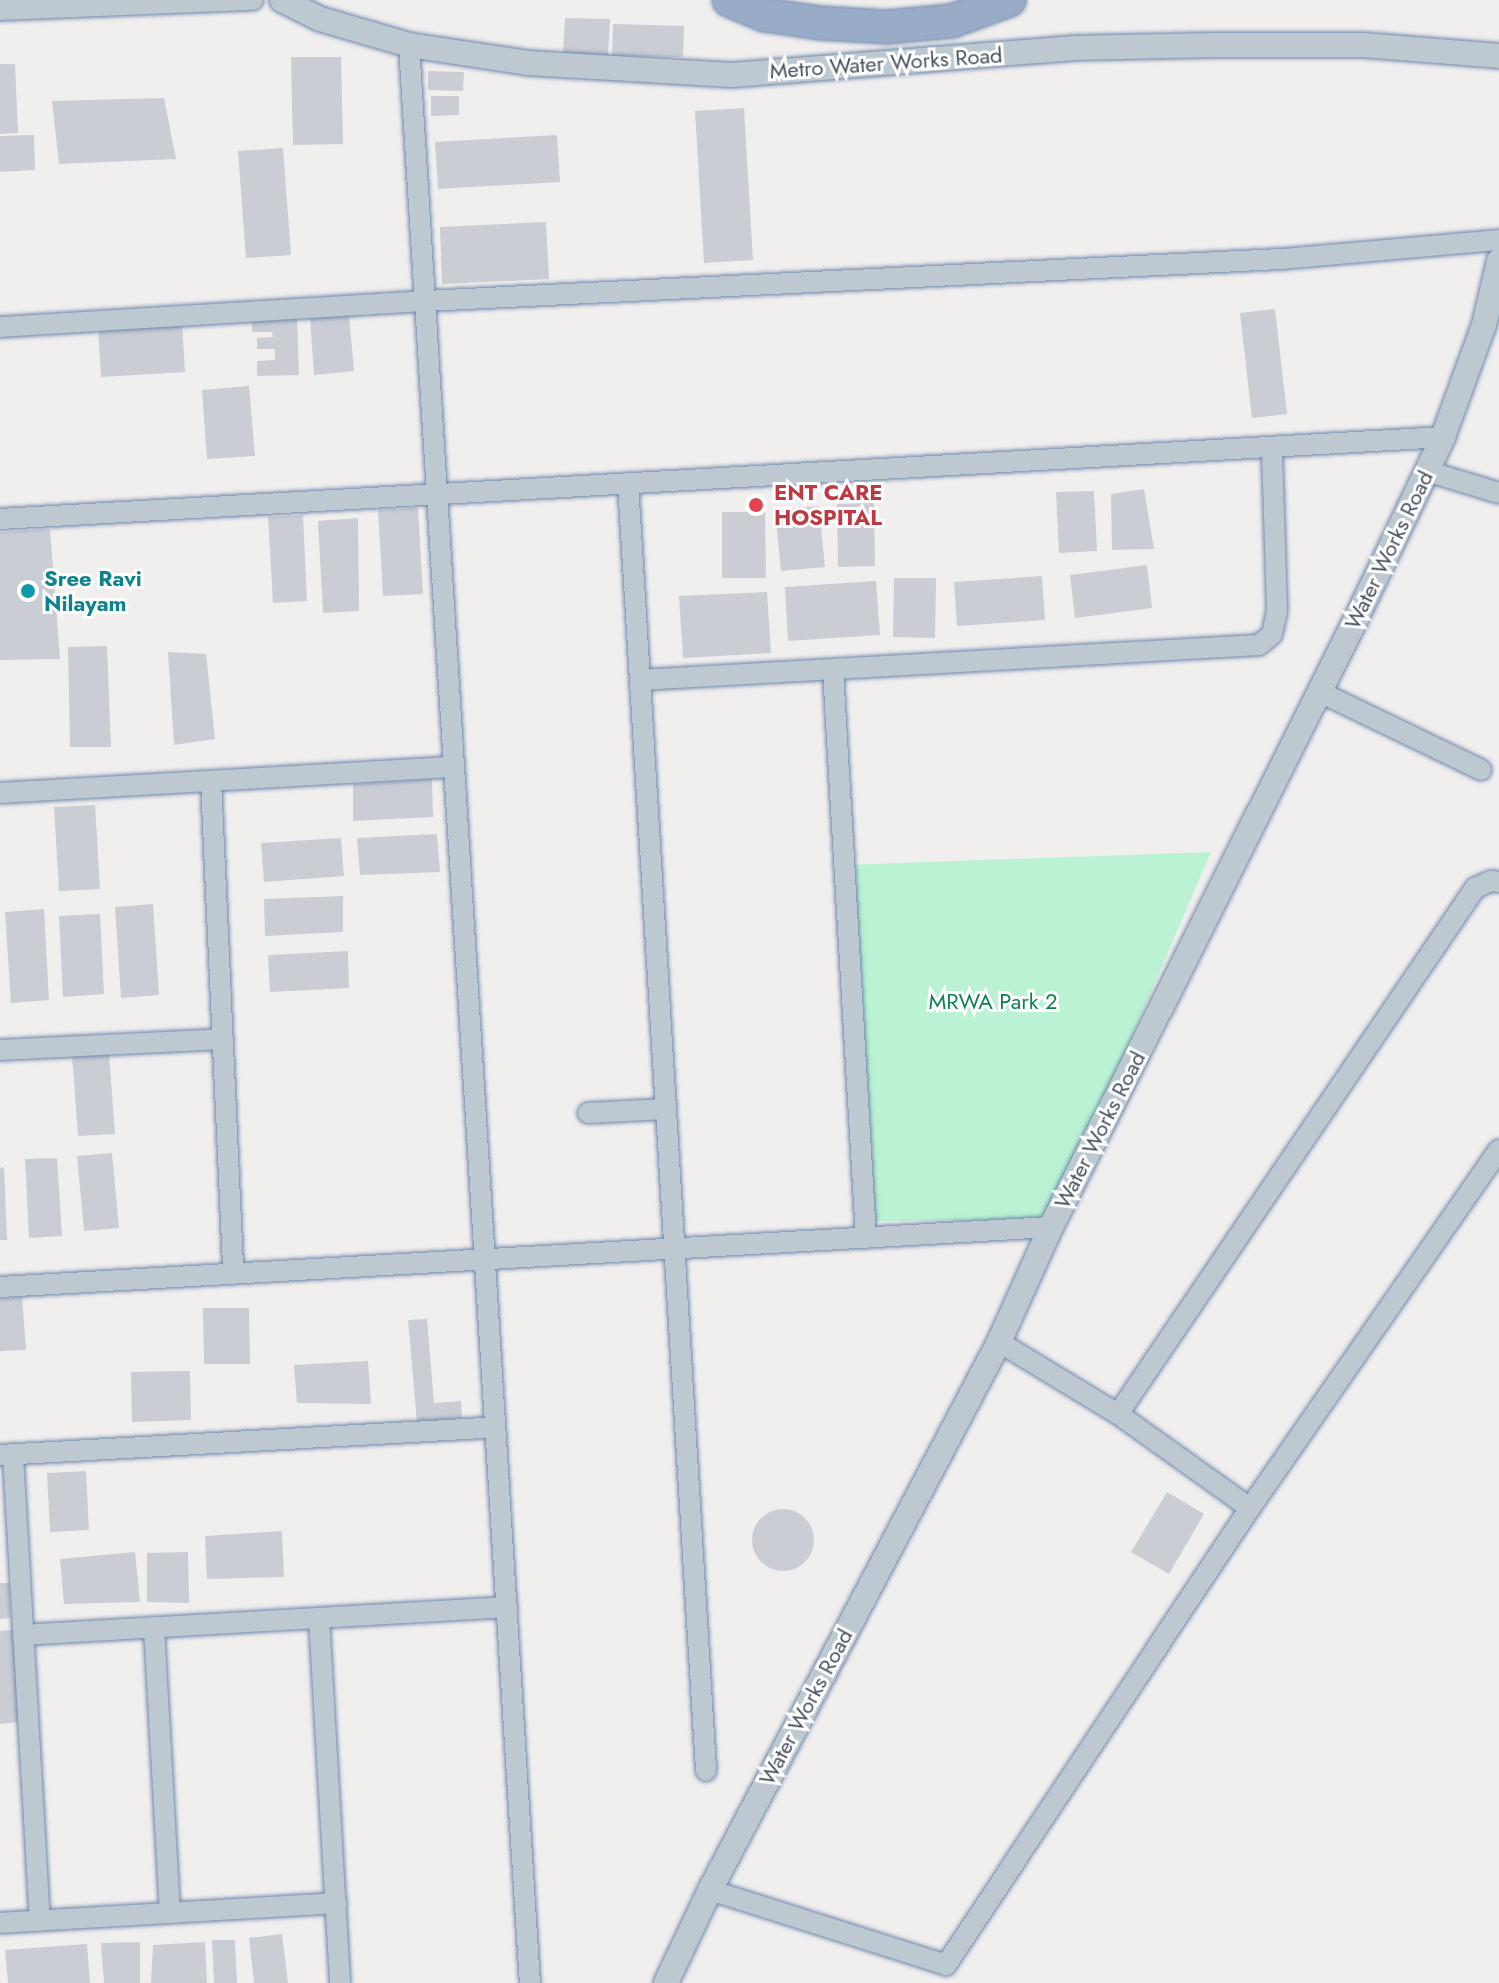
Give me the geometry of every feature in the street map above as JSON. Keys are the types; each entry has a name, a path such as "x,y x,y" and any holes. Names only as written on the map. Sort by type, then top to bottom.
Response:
{"highway":[{"path":"729,0 765,15 820,23 887,27 952,21 1009,0"}],"street":[{"path":"0,10 253,0"},
{"name":"Metro Water Works Road","path":"282,0 320,19 409,45 528,63 732,75 1072,48 1363,45 1499,56"},
{"path":"409,45 530,1983"},
{"path":"0,327 425,301 1282,259 1499,240"},
{"name":"Water Works Road","path":"666,1983 710,1890 999,1342 1051,1227 1320,692 1427,471 1443,437 1484,325 1499,261"},
{"path":"0,519 1443,437"},
{"path":"640,680 1259,645 1272,634 1277,610 1272,447"},
{"path":"1427,471 1499,493"},
{"path":"628,483 706,1771"},
{"path":"833,670 866,1238"},
{"path":"1320,692 1481,770"},
{"path":"0,793 454,767"},
{"path":"211,781 233,1274"},
{"path":"1118,1414 1475,888 1491,881 1499,882"},
{"path":"0,1050 223,1039"},
{"path":"588,1113 666,1109"},
{"path":"710,1890 946,1965 1250,1508 1499,1150"},
{"path":"0,1287 1051,1227"},
{"path":"999,1342 1118,1414 1250,1508"},
{"path":"40,1920 23,1635 6,1455 495,1427"},
{"path":"23,1635 507,1607"},
{"path":"319,1618 340,1983"},
{"path":"154,1627 170,1913"},
{"path":"0,1923 336,1903"}],"green space":[{"name":"MRWA Park 2","path":"1211,852 1053,1220 865,1221 844,865"}],"building":[{"path":"565,18 610,19 608,56 563,55"},
{"path":"613,24 684,26 683,57 612,56"},
{"path":"291,57 341,57 343,144 293,145"},
{"path":"0,64 15,64 18,133 0,134"},
{"path":"428,71 464,72 463,91 428,90"},
{"path":"431,96 459,96 459,115 431,116"},
{"path":"164,98 176,159 59,164 52,101"},
{"path":"744,108 753,260 704,263 695,111"},
{"path":"34,135 35,170 0,172 0,136"},
{"path":"557,135 560,182 438,189 435,142"},
{"path":"283,148 291,255 246,258 238,151"},
{"path":"546,222 549,279 442,284 440,227"},
{"path":"1275,309 1287,414 1252,418 1240,313"},
{"path":"297,315 299,375 257,376 257,361 275,360 275,349 257,349 257,338 273,337 272,332 252,332 252,317"},
{"path":"349,315 354,371 314,375 310,318"},
{"path":"182,322 185,372 101,377 98,327"},
{"path":"249,386 255,456 207,459 202,390"},
{"path":"1144,489 1154,549 1112,550 1111,494"},
{"path":"1094,491 1097,551 1059,553 1056,492"},
{"path":"874,503 875,566 838,567 837,504"},
{"path":"819,506 825,567 781,571 775,510"},
{"path":"418,508 423,594 383,596 378,510"},
{"path":"722,512 765,512 766,578 722,578"},
{"path":"303,515 307,601 273,603 268,517"},
{"path":"358,518 359,611 323,613 318,521"},
{"name":"Sree Ravi Nilayam","path":"50,529 60,659 0,660 0,532"},
{"path":"1147,565 1152,608 1075,618 1070,575"},
{"path":"1042,576 1045,620 957,626 954,582"},
{"path":"894,578 936,578 935,638 893,637"},
{"path":"876,581 880,635 788,641 785,587"},
{"path":"767,592 771,653 683,658 679,596"},
{"path":"107,646 111,747 70,747 68,647"},
{"path":"168,652 206,654 215,739 174,745"},
{"path":"432,779 433,817 353,821 353,784"},
{"path":"95,805 100,889 59,891 54,807"},
{"path":"437,834 440,872 360,875 357,838"},
{"path":"341,838 344,876 264,882 261,843"},
{"path":"343,896 343,932 265,936 264,899"},
{"path":"153,904 159,995 121,998 115,907"},
{"path":"44,909 49,1000 11,1003 5,912"},
{"path":"100,914 104,994 63,997 59,916"},
{"path":"348,951 349,988 270,992 268,955"},
{"path":"109,1053 115,1134 78,1136 72,1055"},
{"path":"112,1153 119,1228 84,1231 77,1156"},
{"path":"57,1158 62,1236 29,1238 25,1159"},
{"path":"4,1167 7,1240 0,1240 0,1168"},
{"path":"22,1297 26,1350 0,1351 0,1299"},
{"path":"203,1308 249,1308 250,1364 204,1364"},
{"path":"427,1319 434,1403 461,1401 462,1418 417,1422 408,1320"},
{"path":"368,1361 371,1404 297,1403 294,1365"},
{"path":"190,1371 191,1420 132,1422 131,1372"},
{"path":"86,1471 89,1530 50,1532 47,1473"},
{"path":"1167,1492 1204,1514 1169,1574 1131,1552"},
{"path":"777,1509 789,1509 805,1518 812,1528 812,1552 805,1562 789,1571 777,1571 757,1557 752,1546 752,1534 766,1514"},
{"path":"282,1531 284,1577 207,1579 205,1536"},
{"path":"135,1552 140,1602 64,1604 60,1559"},
{"path":"188,1552 189,1603 147,1602 147,1553"},
{"path":"0,1583 9,1583 10,1618 0,1619"},
{"path":"13,1630 18,1722 0,1724 0,1631"},
{"path":"282,1934 288,1983 254,1983 249,1938"},
{"path":"212,1940 235,1940 237,1983 214,1983"},
{"path":"140,1942 140,1983 104,1983 101,1943"},
{"path":"205,1942 207,1983 151,1983 153,1945"},
{"path":"87,1944 90,1983 8,1983 5,1950"}],"place":[{"name":"ENT CARE HOSPITAL","path":"756,505"},
{"name":"Sree Ravi Nilayam","path":"28,591"}]}
